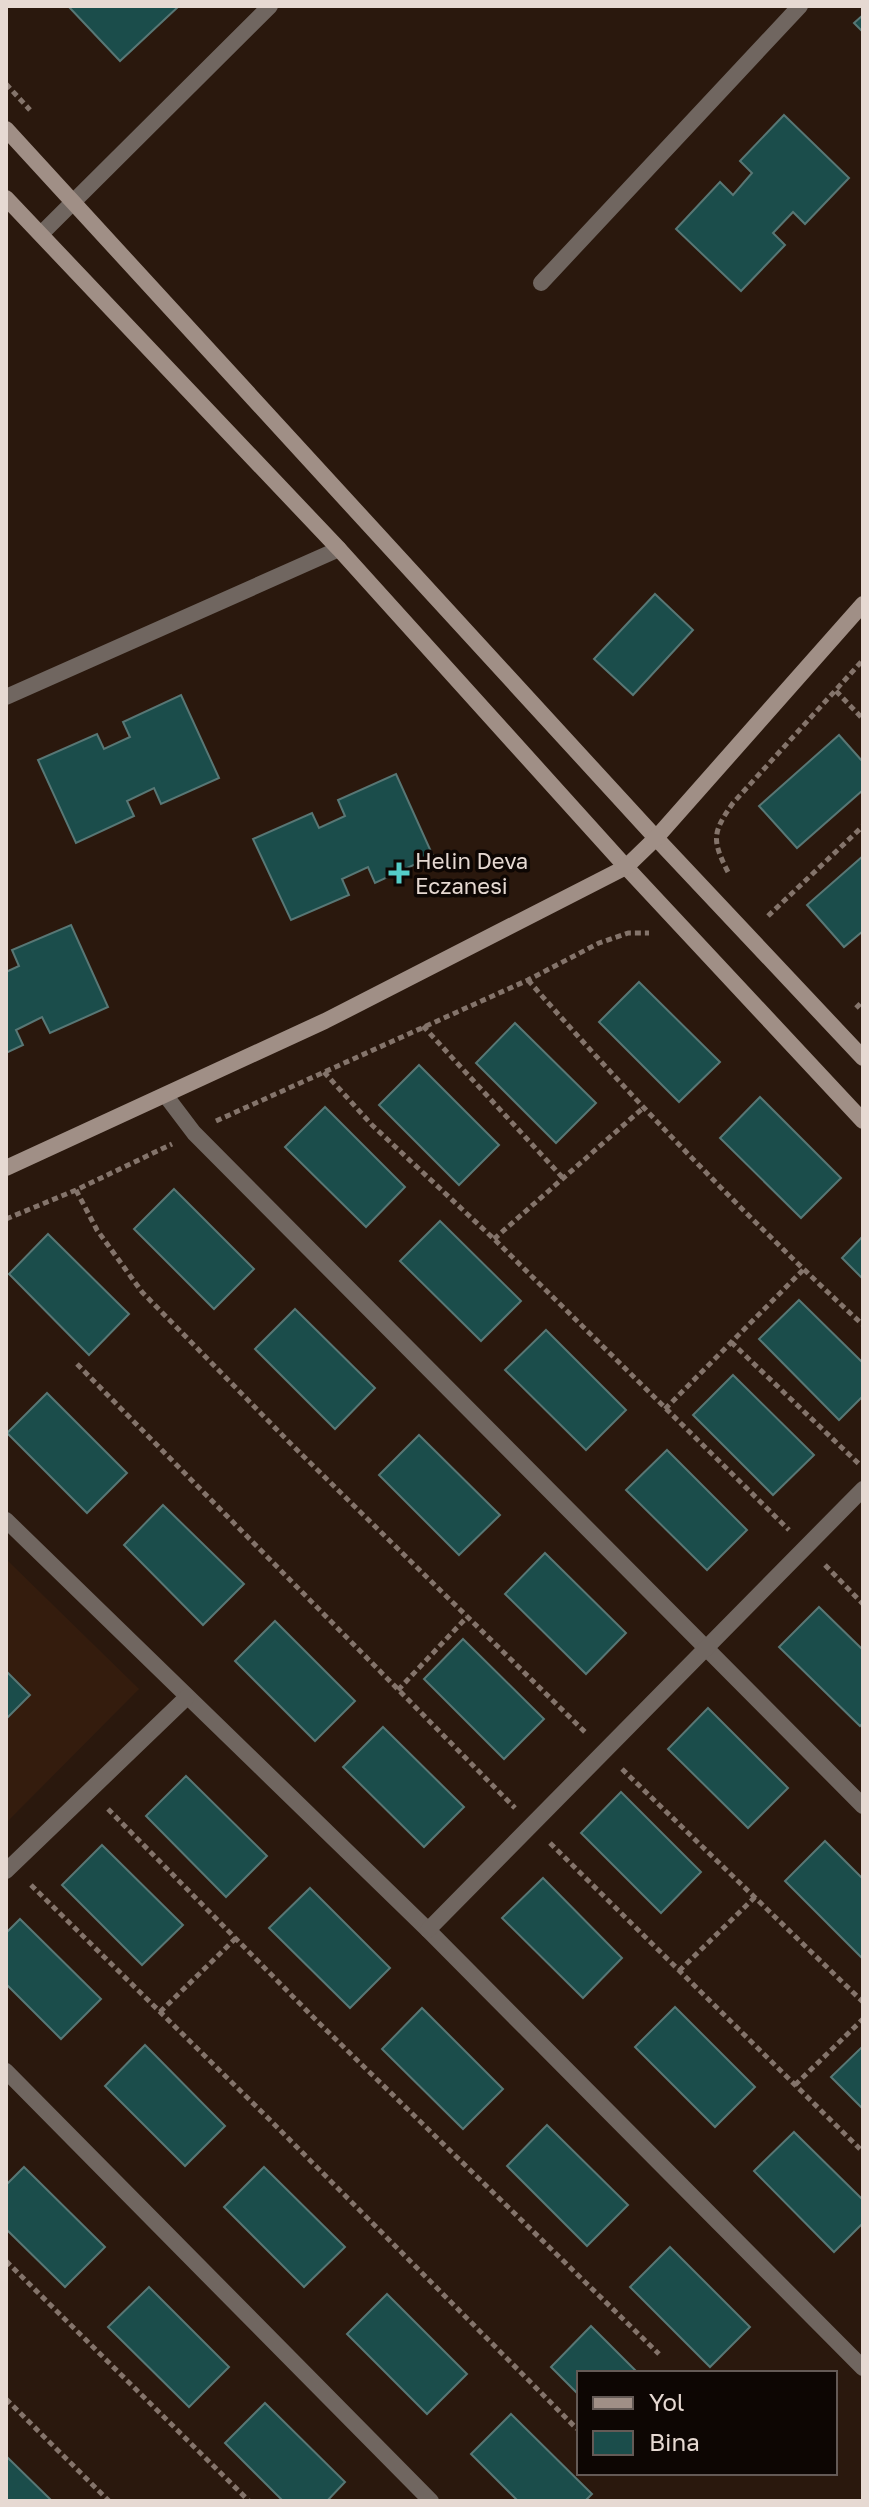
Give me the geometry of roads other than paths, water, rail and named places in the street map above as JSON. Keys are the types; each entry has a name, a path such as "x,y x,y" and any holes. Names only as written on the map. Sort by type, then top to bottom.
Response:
{"street":[{"path":"41,234 270,6"},
{"path":"541,283 800,6"},
{"path":"6,129 656,838 863,1058"},
{"path":"6,198 339,549 626,867 863,1121"},
{"path":"6,697 339,549"},
{"path":"6,1168 325,1021 626,867 656,838 863,604"},
{"path":"166,1096 194,1133 863,1806"},
{"path":"428,1930 863,1489"},
{"path":"6,1520 428,1930 863,2368"},
{"path":"9,1868 187,1697"},
{"path":"6,2071 431,2501"}],"place":[{"name":"Helin Deva Eczanesi","path":"399,873"}]}
